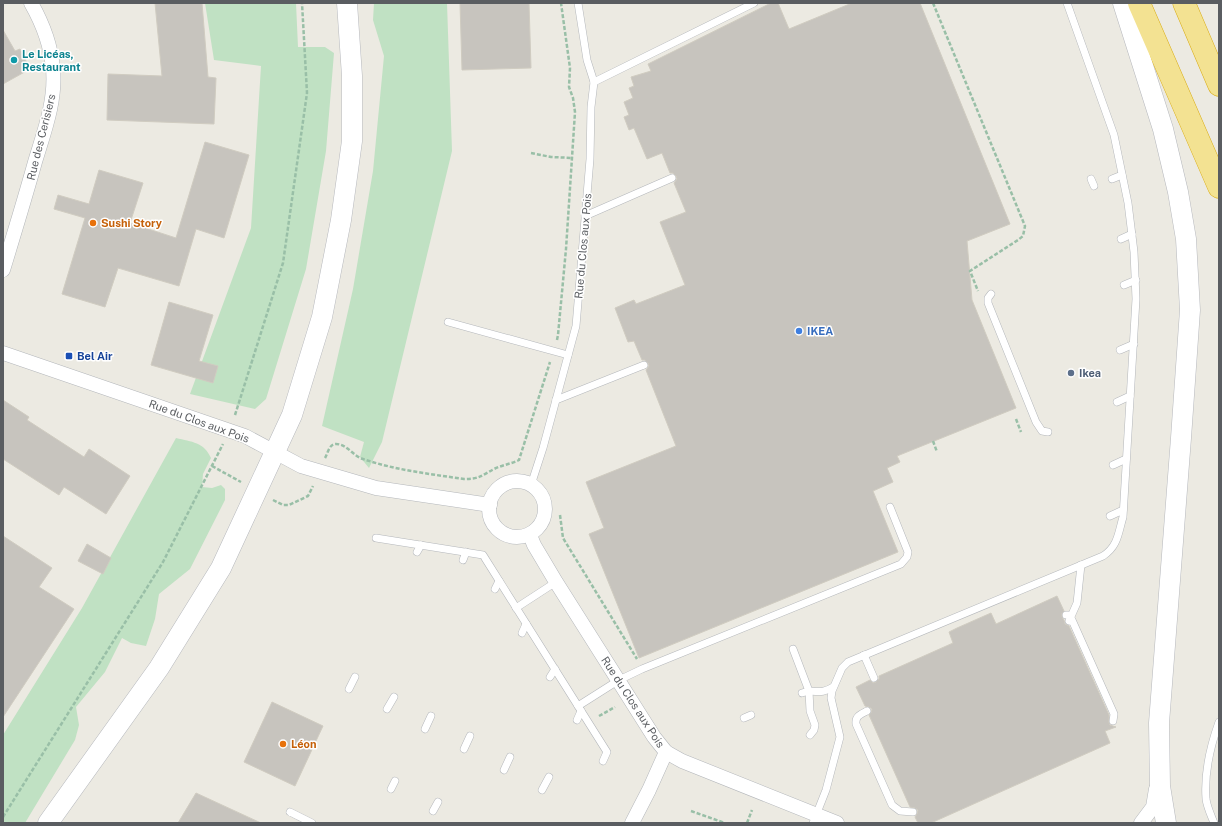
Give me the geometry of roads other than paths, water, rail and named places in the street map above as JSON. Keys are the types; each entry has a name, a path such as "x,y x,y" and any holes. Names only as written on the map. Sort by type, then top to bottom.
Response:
{"highway":[{"path":"1139,3 1219,187"},
{"path":"1184,3 1219,85"}],"main road":[{"path":"48,823 159,668 221,568 276,453 292,415 322,317 341,220 352,141 352,76 347,3"},
{"path":"1123,3 1163,129 1178,192 1186,239 1190,310 1159,723 1160,786 1166,823"}],"street":[{"name":"Rue des Cerisiers","path":"3,270 53,97 53,70 49,44 41,21 31,3"},
{"name":"Rue du Clos aux Pois","path":"3,353 245,436 301,466 376,488 490,505"},
{"path":"513,482 522,482 531,485 538,490 543,497 545,514 542,523 537,530 522,537 513,537 504,534 497,529 492,522 490,514 490,505 495,493 505,484 513,482"},
{"name":"Rue du Clos aux Pois","path":"530,534 534,545 556,582 654,737 666,752 682,761 814,819 837,823"},
{"path":"632,823 650,790 666,752"},
{"path":"1141,823 1153,807 1160,770"}],"lane":[{"name":"Rue du Clos aux Pois","path":"531,485 543,448 576,326 590,159 591,107 594,82 587,60 578,3"},
{"path":"594,82 754,3"},
{"path":"814,819 826,790 840,738 831,698 833,687 843,665 1103,556 1114,548 1123,517 1136,299 1134,252 1114,135 1067,3"},
{"path":"1112,179 1122,175"},
{"path":"585,216 672,178"},
{"path":"1090,179 1094,186"},
{"path":"1121,239 1132,234"},
{"path":"1124,285 1136,280"},
{"path":"992,294 988,298 988,303 1005,337 1027,389 1038,426 1042,431 1048,432"},
{"path":"448,322 568,356"},
{"path":"1120,350 1134,344"},
{"path":"556,400 644,365"},
{"path":"1117,402 1130,396"},
{"path":"1113,465 1126,459"},
{"path":"577,720 580,709 619,680 642,669 901,564 907,557 908,552 890,507"},
{"path":"1110,516 1123,510"},
{"path":"376,538 483,555 607,752 603,760"},
{"path":"417,552 421,545"},
{"path":"463,560 466,552"},
{"path":"1081,565 1077,603 1067,619 1070,617 1075,627 1114,714 1113,721"},
{"path":"495,589 499,581"},
{"path":"516,608 556,582"},
{"path":"522,633 526,624"},
{"path":"792,649 815,725 814,730 810,735"},
{"path":"864,655 874,678"},
{"path":"550,677 555,669"},
{"path":"349,689 355,677"},
{"path":"806,692 823,692 833,687"},
{"path":"387,709 394,697"},
{"path":"867,711 857,717 856,724 892,805 900,811 913,812"},
{"path":"744,718 751,715"},
{"path":"425,729 431,716"},
{"path":"1214,823 1206,800 1206,767 1219,722"},
{"path":"464,749 470,736"},
{"path":"504,770 510,757"},
{"path":"542,790 549,777"},
{"path":"391,789 395,781"},
{"path":"434,811 438,802"},
{"path":"290,812 312,823"}],"place":[{"name":"Le Licéas, Restaurant","path":"14,60"},
{"name":"Sushi Story","path":"93,223"},
{"name":"IKEA","path":"799,331"},
{"name":"Bel Air","path":"69,356"},
{"name":"Ikea","path":"1071,373"},
{"name":"Léon","path":"283,744"}]}
